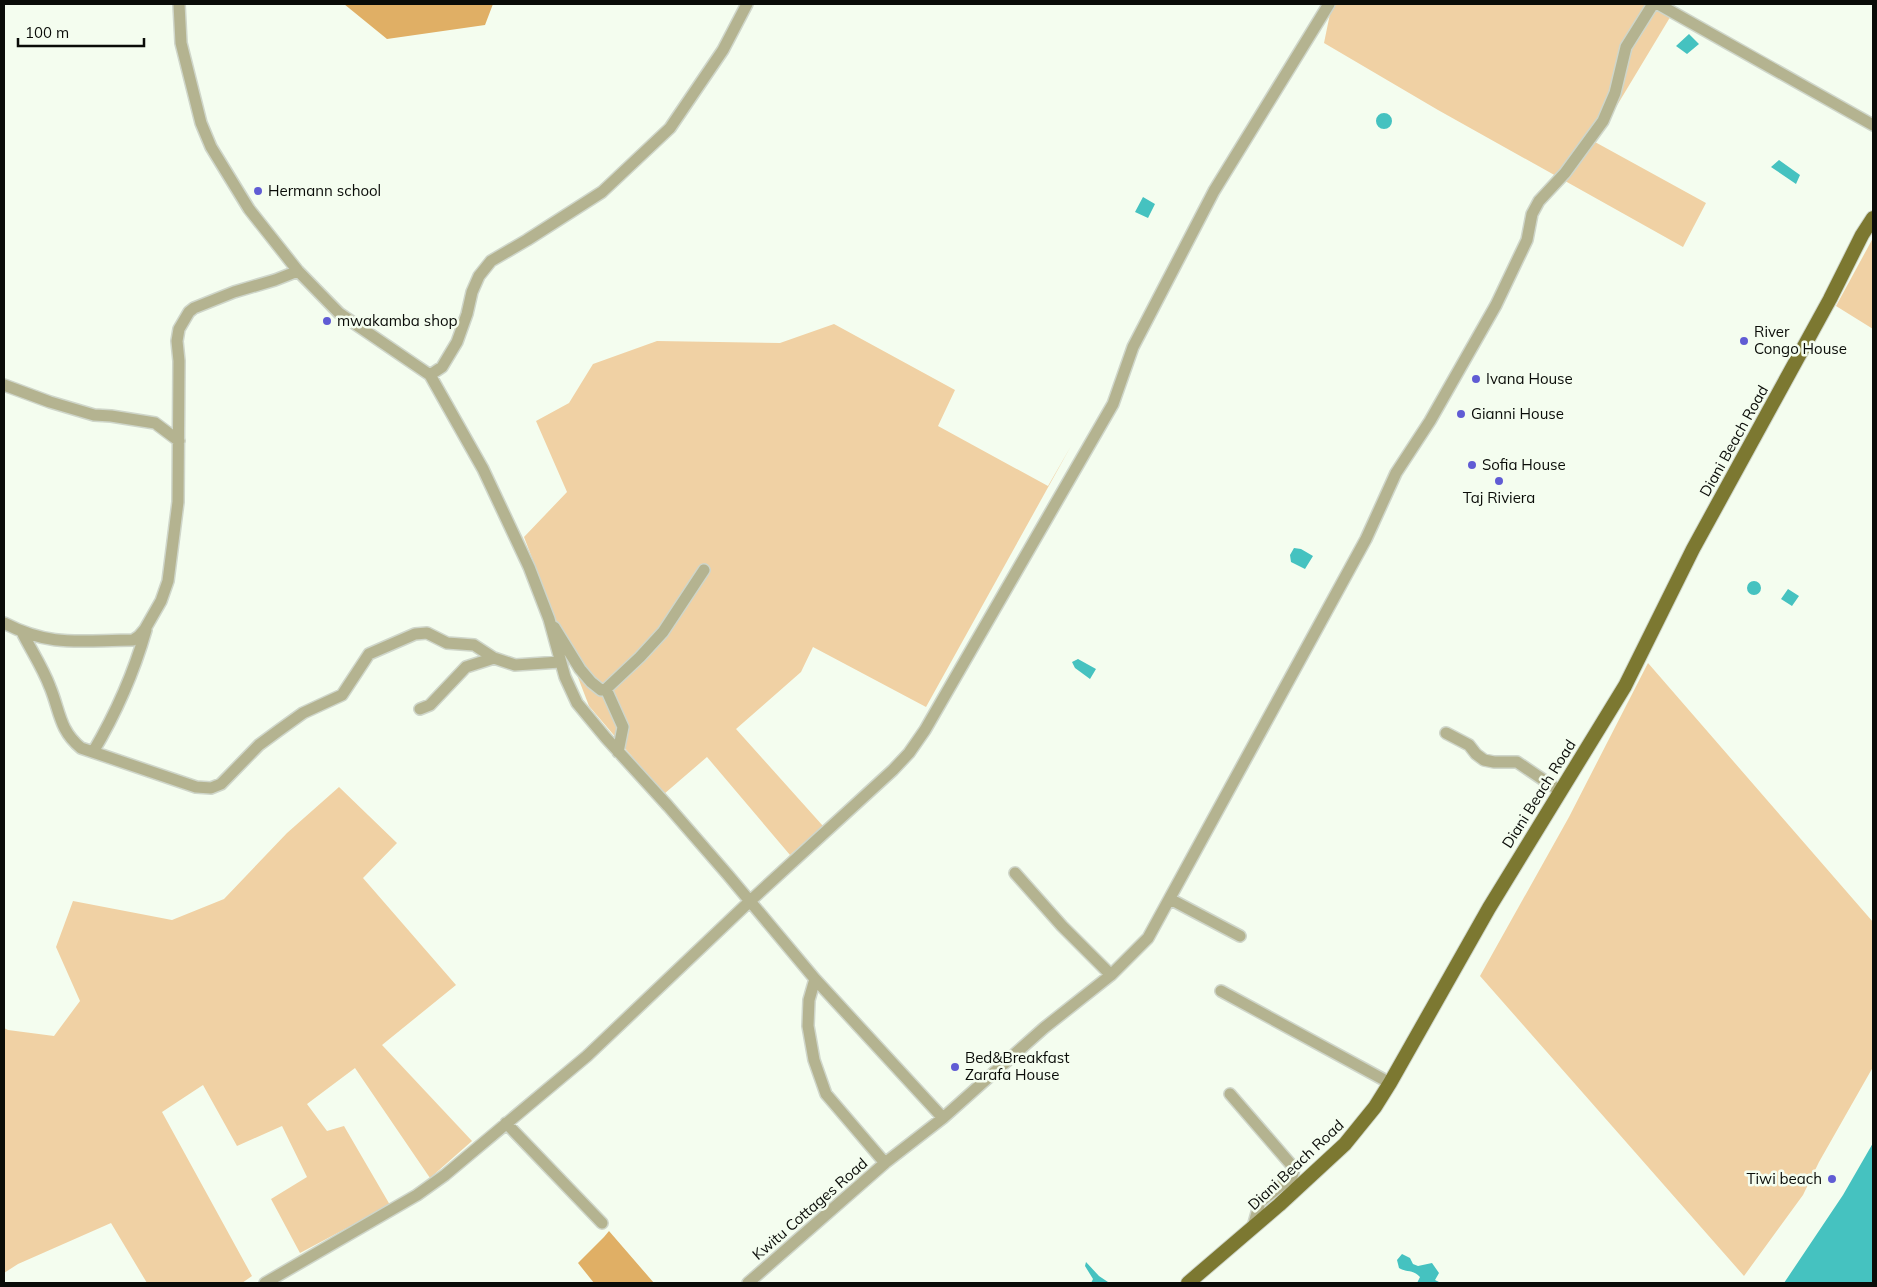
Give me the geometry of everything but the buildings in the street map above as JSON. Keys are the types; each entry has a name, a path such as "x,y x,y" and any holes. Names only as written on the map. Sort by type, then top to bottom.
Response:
{"main road":[{"name":"Diani Beach Road","path":"1188,1283 1345,1144 1375,1107 1489,908 1625,686 1693,549 1846,268 1862,235 1873,218"}],"street":[{"path":"179,4 181,43 205,135 249,209 298,271 339,313 430,375 484,469 529,568 548,619 560,662 577,703 618,752 668,806 814,979 943,1118"},
{"path":"430,375 442,367 457,342 467,314 472,292 479,276 491,262 602,192 670,128 724,50 746,4"},
{"path":"265,1283 417,1195 445,1175 587,1056 749,902 893,770 918,741 1113,404 1133,346 1214,191 1329,4"},
{"name":"Kwitu Cottages Road","path":"748,1283 882,1159 943,1118 1044,1028 1111,975 1148,938 1366,539 1396,473 1430,421 1496,305 1527,240 1532,214 1539,200 1565,173 1603,121 1615,93 1626,47 1653,4"},
{"path":"1658,4 1873,125"},
{"path":"4,623 34,636 60,641 133,640 140,636 162,600 168,581 178,502 179,361 177,341 179,329 189,312 202,304 298,271"},
{"path":"4,385 94,416 111,416 155,423 179,441"},
{"path":"548,619 591,682 601,690 606,689 664,632 704,570"},
{"path":"93,752 130,675 148,624"},
{"path":"22,632 50,687 62,725 71,740 81,748 196,787 211,788 221,784 259,745 303,713 342,695 369,654 415,634 427,633 447,643 474,645 494,658 515,665 560,662"},
{"path":"420,709 430,706 466,667 494,658"},
{"path":"606,689 623,727 618,752"},
{"path":"1446,733 1469,745 1484,760 1517,762 1560,791"},
{"path":"1016,873 1062,926 1111,975"},
{"path":"1170,899 1240,936"},
{"path":"814,979 809,1000 808,1026 814,1060 826,1094 882,1159"},
{"path":"1221,991 1390,1083"},
{"path":"1230,1094 1294,1168 1292,1177 1260,1202 1253,1227"},
{"path":"506,1123 602,1223"}],"shaded area":[{"path":"344,4 493,4 485,25 387,39"},
{"path":"1332,4 1653,4 1672,14 1595,142 1706,203 1683,247 1438,110 1324,43"},
{"path":"1873,238 1873,329 1836,306"},
{"path":"834,324 955,390 938,426 1048,486 1071,446 926,707 813,647 801,672 736,729 823,826 790,855 707,757 664,794 589,706 524,537 567,492 536,421 569,403 593,364 657,341 780,343"},
{"path":"1648,663 1873,922 1873,1067 1819,1162 1803,1195 1744,1276 1480,976 1569,817"},
{"path":"339,787 397,843 363,878 456,985 382,1045 472,1141 430,1178 355,1068 307,1104 327,1131 344,1126 390,1205 300,1253 271,1199 307,1177 282,1126 237,1146 203,1085 162,1112 252,1276 242,1283 147,1283 111,1223 18,1264 4,1273 4,1028 54,1036 80,1001 56,947 73,901 172,920 224,899 287,833"},
{"path":"609,1231 654,1283 594,1283 578,1263"}],"water":[{"path":"1689,34 1699,44 1687,54 1676,46"},
{"path":"1384,113 1392,121 1384,129 1376,121"},
{"path":"1779,160 1800,175 1796,184 1771,167"},
{"path":"1143,197 1155,204 1148,218 1135,212"},
{"path":"1294,548 1301,549 1313,556 1305,569 1291,562 1290,555"},
{"path":"1751,581 1757,581 1761,588 1757,595 1751,595 1747,591 1747,585"},
{"path":"1788,589 1799,596 1792,606 1781,599"},
{"path":"1078,659 1096,669 1090,679 1075,668 1072,662"},
{"path":"1873,1143 1873,1283 1784,1283 1843,1195"},
{"path":"1402,1254 1410,1258 1413,1264 1418,1266 1432,1263 1439,1273 1435,1280 1441,1283 1417,1283 1420,1277 1399,1268 1397,1260"},
{"path":"1086,1262 1099,1276 1108,1282 1091,1283 1093,1279 1085,1266"}],"place":[{"name":"Hermann school","path":"258,191"},
{"name":"mwakamba shop","path":"327,321"},
{"name":"River Congo House","path":"1744,341"},
{"name":"Ivana House","path":"1476,379"},
{"name":"Gianni House","path":"1461,414"},
{"name":"Sofia House","path":"1472,465"},
{"name":"Taj Riviera","path":"1499,481"},
{"name":"Bed&Breakfast Zarafa House","path":"955,1067"},
{"name":"Tiwi beach","path":"1832,1179"}]}
